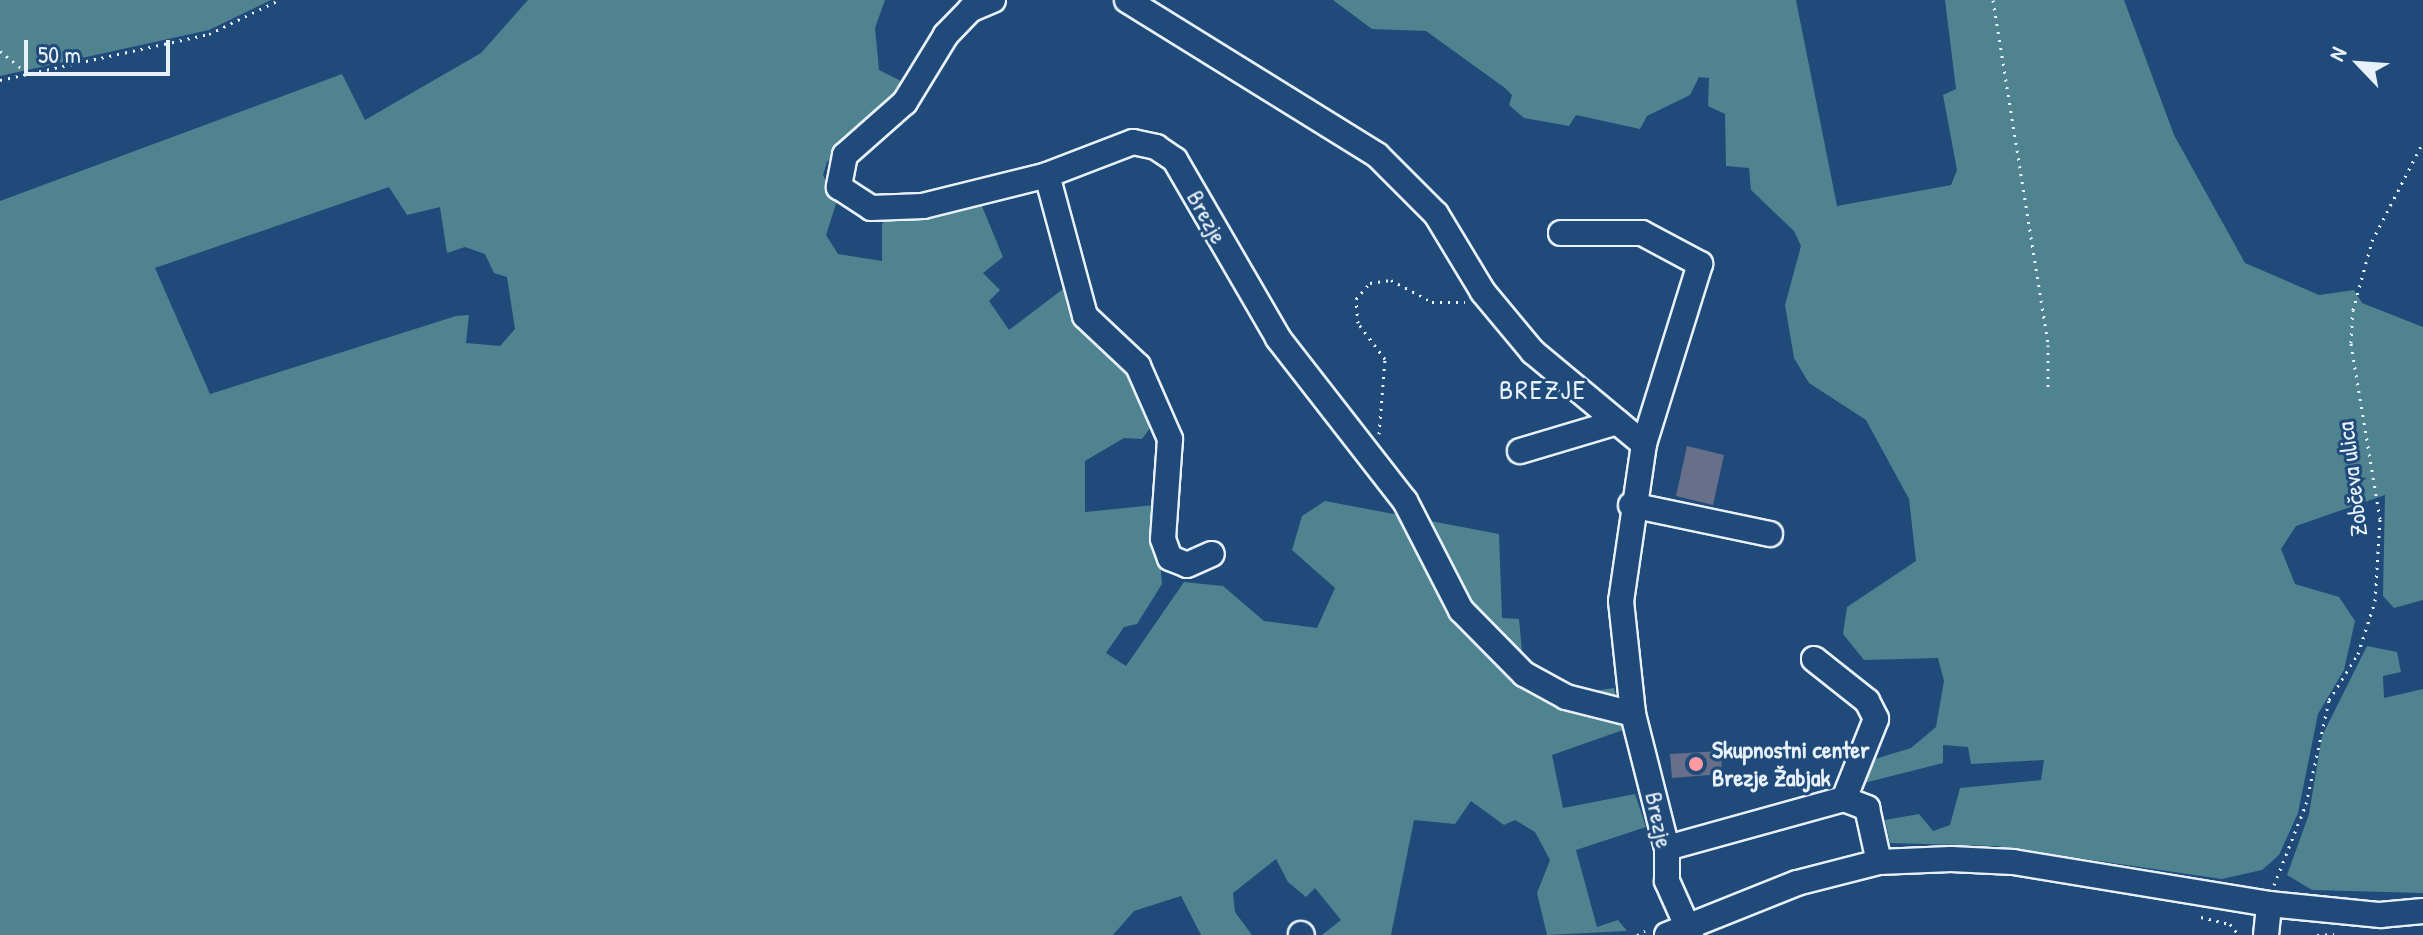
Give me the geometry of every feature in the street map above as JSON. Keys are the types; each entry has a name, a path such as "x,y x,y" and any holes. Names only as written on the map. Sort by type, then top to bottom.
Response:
{"street":[{"path":"1127,0 1377,155 1436,214 1483,292 1533,352 1644,444"},
{"name":"Brezje","path":"975,3 905,102 845,155 839,187 871,208 923,206 1047,175 1133,142 1175,160 1278,338 1405,501 1461,610 1524,674 1566,697 1633,714"},
{"path":"1047,175 1085,316 1138,366 1170,439 1163,539 1170,558 1187,565 1212,554"},
{"name":"Brezje","path":"1561,233 1642,233 1700,264 1644,444 1631,505 1621,601 1633,714 1667,848 1667,881 1681,932"},
{"path":"1520,451 1617,422"},
{"path":"1631,505 1770,534"},
{"path":"1814,659 1867,701 1876,719 1844,799"},
{"path":"1667,848 1844,799 1867,808 1879,862"},
{"path":"1681,932 1797,883 1879,862 2013,862 2269,904 2380,915 2423,911"},
{"path":"2266,935 2269,904"}],"path":[{"path":"0,80 209,34 279,0"},
{"path":"1993,0 2048,345 2048,389"},
{"path":"0,51 27,72"},
{"name":"Zobčeva ulica","path":"2269,904 2306,804 2329,700 2358,654 2375,601 2380,519 2351,343 2353,310 2372,241 2423,142"},
{"path":"1375,465 1385,359 1358,323 1356,299 1370,283 1391,280 1456,307 1483,292"},
{"path":"2193,915 2230,924 2239,935"},
{"path":"2317,935 2349,935"}],"green space":[{"path":"0,0 271,0 209,30 0,76"},
{"path":"528,0 885,0 875,28 879,70 907,84 827,162 823,175 837,201 826,235 838,254 882,261 882,224 891,213 979,199 1003,257 983,273 1000,290 989,301 1009,330 1067,286 1101,350 1127,368 1150,428 1142,439 1124,438 1085,461 1085,512 1155,505 1162,584 1137,624 1124,627 1106,653 1126,666 1184,582 1223,586 1264,621 1317,628 1335,588 1292,550 1302,516 1325,501 1499,534 1502,618 1519,619 1525,684 1547,698 1614,688 1623,730 1552,755 1563,808 1635,794 1646,827 1576,850 1597,927 1618,920 1627,931 1547,935 1537,893 1550,860 1535,832 1515,820 1504,825 1471,801 1455,824 1414,820 1391,935 1322,935 1341,920 1315,888 1306,897 1288,882 1276,859 1233,893 1235,912 1252,935 1201,935 1181,896 1134,911 1113,935 0,935 0,201 342,74 365,120 481,53","holes":["389,187 407,215 440,207 447,253 465,247 485,254 494,273 507,277 515,329 500,346 466,343 469,315 456,316 210,394 155,268"]},
{"path":"1333,0 1796,0 1837,206 1951,185 1957,170 1943,95 1956,89 1945,0 2124,0 2174,135 2245,263 2319,295 2354,290 2362,303 2423,327 2423,600 2394,608 2383,596 2385,495 2296,526 2281,549 2295,584 2339,597 2355,621 2344,670 2318,714 2298,813 2279,855 2262,870 2222,879 1996,846 1890,843 1885,820 1919,814 1933,831 1950,825 1960,788 2041,780 2044,760 1971,764 1968,747 1943,745 1943,763 1864,783 1862,763 1911,748 1936,727 1944,681 1938,658 1864,660 1843,634 1847,607 1916,561 1909,499 1866,420 1809,383 1794,358 1785,305 1801,246 1794,231 1751,190 1749,168 1726,166 1725,114 1708,106 1709,78 1699,77 1690,95 1647,116 1640,129 1576,115 1569,126 1524,118 1509,105 1512,95 1505,88 1426,31 1372,29"},
{"path":"2367,646 2397,652 2401,672 2383,676 2384,698 2423,689 2423,893 2312,890 2287,875 2309,814 2322,736"}],"building":[{"path":"1687,446 1724,455 1713,505 1676,496"},
{"name":"Skupnostni center Brezje Žabjak","path":"1721,751 1722,774 1672,778 1670,754"}],"place":[{"name":"Skupnostni center Brezje Žabjak","path":"1696,764"}],"district":[{"name":"BREZJE","path":"1543,389"}]}
